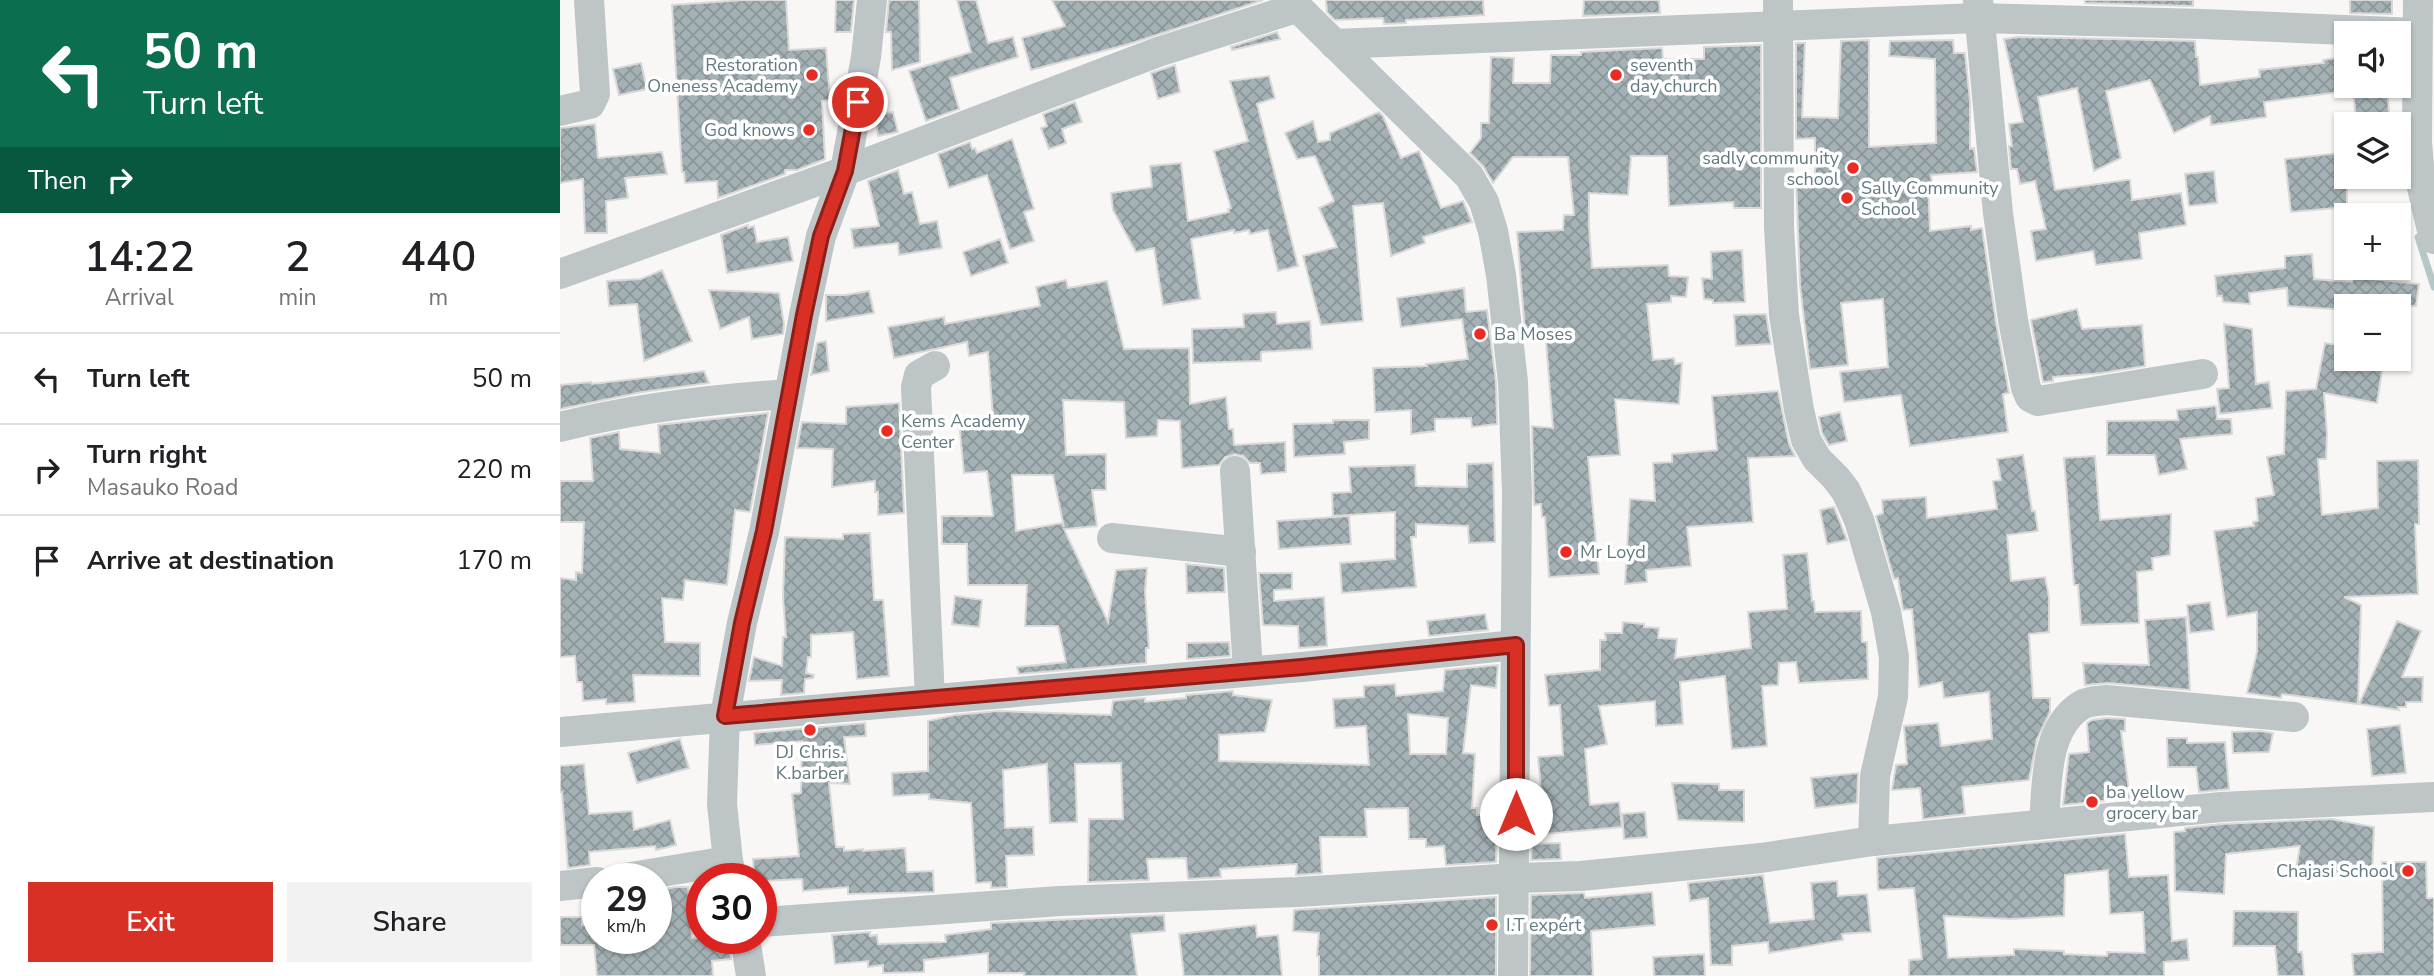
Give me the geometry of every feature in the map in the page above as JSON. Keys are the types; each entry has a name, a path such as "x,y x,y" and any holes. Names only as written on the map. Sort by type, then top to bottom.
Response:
{"street":[{"path":"560,111 590,104 595,94 589,0"},
{"path":"729,863 722,804 725,716 821,236 845,171 866,57 872,0"},
{"path":"2418,0 2417,142 2427,180 2434,239"},
{"path":"560,274 1293,4 1469,176 1485,202 1493,231 1501,275 1513,382 1517,493 1513,976"},
{"path":"1334,44 1778,13 1978,9 2417,33"},
{"path":"1978,9 1998,213 2013,320 2029,397 2038,401 2203,374"},
{"path":"1778,13 1779,228 1782,290 1798,410 1806,440 1817,459 1846,491 1859,520 1886,612 1894,657 1893,697 1875,776 1872,841"},
{"path":"930,699 916,387 919,375 935,366"},
{"path":"560,427 648,408 731,397 789,394"},
{"path":"1235,471 1248,670"},
{"path":"1111,538 1241,552"},
{"path":"560,732 1516,645"},
{"path":"2044,824 2053,744 2063,723 2081,704 2107,700 2294,717"},
{"path":"777,921 1060,901 1298,892 1581,876 1761,858 1872,841 2221,807 2434,797"},
{"path":"560,886 581,884"},
{"path":"748,954 751,976"}],"building":[{"path":"786,0 789,50 826,48 830,100 822,101 825,159 797,170 785,170 785,174 718,198 717,181 685,183 682,172 672,5"},
{"path":"836,0 854,0 851,32 835,32"},
{"path":"889,0 919,0 920,62 892,70 891,32 886,32"},
{"path":"957,0 976,0 988,43 1013,37 1018,57 950,78 959,109 926,121 909,71 971,52"},
{"path":"1052,0 1263,0 1129,44 1031,70 1022,38 1065,26"},
{"path":"1326,0 1483,0 1484,15 1384,24 1383,18 1335,20 1327,12"},
{"path":"1584,0 1659,0 1660,13 1583,16"},
{"path":"2085,0 2193,0 2193,6 2085,3"},
{"path":"2350,0 2392,0 2392,14 2350,13"},
{"path":"1277,32 1280,39 1232,50 1231,47"},
{"path":"2018,37 2195,41 2200,85 2260,77 2259,70 2324,63 2323,60 2334,58 2334,93 2264,102 2266,117 2211,125 2210,116 2174,133 2150,80 2106,91 2121,158 2094,171 2077,88 2038,97 2055,190 2130,180 2132,200 2181,193 2186,225 2139,233 2142,259 2096,265 2093,251 2036,261 2031,231 2046,229 2035,181 2020,184 2017,169 2011,169 2009,124 2023,122 2004,39"},
{"path":"1869,40 1869,147 1936,143 1935,59 1889,56 1890,41 1953,40 1954,53 1965,53 1970,101 1970,149 1974,148 1977,172 1931,175 1932,184 1928,184 1930,231 1971,226 1971,230 1982,228 2009,393 2003,394 2008,432 1910,446 1901,395 1844,402 1840,372 1888,367 1883,299 1841,303 1848,365 1810,369 1800,285 1796,177 1815,175 1815,138 1796,139 1796,43 1805,43 1802,117 1838,118 1841,41"},
{"path":"1761,45 1761,208 1734,208 1733,202 1669,206 1667,156 1631,156 1628,195 1589,193 1592,268 1668,265 1669,276 1688,277 1686,297 1671,296 1671,302 1647,304 1653,360 1674,358 1675,364 1682,363 1679,404 1615,399 1620,455 1588,457 1599,574 1549,577 1545,517 1542,517 1541,504 1534,505 1532,426 1553,428 1545,329 1525,331 1517,232 1563,230 1564,215 1574,215 1568,157 1513,157 1493,183 1484,167 1470,153 1481,138 1481,123 1489,123 1491,57 1514,58 1513,83 1550,83 1551,55 1662,48 1663,59 1704,59 1704,47"},
{"path":"641,63 647,89 619,95 613,69"},
{"path":"1175,65 1180,92 1158,99 1151,73"},
{"path":"1269,76 1275,98 1257,104 1298,266 1278,271 1268,230 1250,234 1249,230 1234,233 1234,230 1191,239 1200,299 1163,305 1154,248 1136,252 1113,210 1111,193 1152,187 1150,166 1181,163 1188,221 1229,212 1228,209 1231,208 1214,151 1248,141 1230,81"},
{"path":"2354,98 2388,98 2389,112 2355,112"},
{"path":"1075,102 1082,122 1062,129 1066,143 1049,149 1041,128 1047,126 1043,114"},
{"path":"893,112 898,132 878,136 875,115"},
{"path":"1379,112 1401,158 1419,151 1441,208 1463,201 1472,222 1423,237 1425,243 1391,256 1383,203 1353,206 1363,321 1321,325 1303,256 1337,247 1319,208 1334,201 1315,156 1297,159 1285,133 1313,121 1318,142 1330,140 1330,133"},
{"path":"595,124 598,158 662,152 667,174 625,178 628,198 606,201 607,233 585,233 583,179 560,183 560,128"},
{"path":"1012,139 1034,209 1024,212 1034,241 1010,249 987,175 949,188 938,154 970,142 977,153"},
{"path":"2334,153 2334,189 2347,189 2347,203 2334,203 2334,208 2291,212 2285,159"},
{"path":"898,170 904,194 912,192 920,224 937,221 942,248 899,255 898,243 854,248 851,229 879,226 868,181"},
{"path":"2214,171 2217,203 2189,206 2185,174"},
{"path":"748,225 748,228 754,226 757,242 788,237 793,261 727,273 721,235"},
{"path":"1000,239 1008,263 971,276 963,252"},
{"path":"1742,250 1745,302 1713,303 1713,300 1704,299 1702,278 1712,279 1711,252"},
{"path":"2312,254 2314,279 2352,282 2382,280 2419,284 2416,306 2411,306 2411,294 2334,294 2334,309 2288,306 2287,288 2249,293 2250,304 2223,302 2222,296 2217,296 2215,276 2285,268 2285,256"},
{"path":"662,270 692,341 644,361 637,304 609,306 607,281 641,279"},
{"path":"1066,280 1068,288 1107,281 1124,349 1189,348 1190,404 1226,397 1229,429 1233,429 1234,445 1285,442 1286,472 1261,474 1260,463 1250,463 1243,456 1235,454 1225,457 1219,465 1182,468 1180,421 1158,420 1157,436 1126,438 1124,402 1063,400 1066,455 1106,454 1106,490 1092,490 1097,526 1064,529 1108,622 1116,570 1147,568 1145,591 1149,648 1146,648 1146,663 1019,674 1017,667 1066,662 1058,626 1025,626 1027,585 968,585 967,544 942,544 942,516 993,516 987,471 964,473 959,422 993,418 988,352 969,356 967,342 894,358 888,327 944,317 945,324 1040,306 1036,287","holes":["1012,475 1053,475 1064,527 1062,523 1016,531"]},
{"path":"1464,288 1466,312 1487,310 1496,383 1497,424 1472,427 1471,418 1435,419 1435,431 1411,434 1411,410 1375,412 1373,368 1427,366 1426,364 1468,359 1462,319 1401,327 1397,298"},
{"path":"709,290 779,293 783,334 752,339 749,317 720,329"},
{"path":"869,291 874,313 826,321 826,295"},
{"path":"2077,309 2082,329 2142,325 2145,366 2053,377 2053,381 2043,382 2031,320"},
{"path":"1276,312 1277,324 1310,321 1312,349 1261,352 1261,361 1193,363 1192,329 1244,327 1243,314"},
{"path":"1766,314 1771,344 1736,346 1734,315"},
{"path":"2224,324 2252,329 2256,384 2269,382 2272,408 2220,414 2217,389 2229,388"},
{"path":"826,341 829,371 811,375 817,343"},
{"path":"2325,343 2334,345 2334,371 2382,371 2377,403 2324,393 2326,459 2318,459 2322,515 2378,508 2377,461 2418,460 2419,524 2415,524 2418,594 2344,597 2361,605 2358,704 2282,694 2281,698 2247,693 2257,652 2257,612 2227,617 2214,531 2254,526 2253,522 2258,521 2256,498 2274,495 2267,457 2284,454 2286,391 2316,389"},
{"path":"704,371 709,383 642,392 560,409 560,385 592,384"},
{"path":"1778,391 1789,444 1795,456 1748,458 1753,522 1687,527 1691,566 1646,570 1647,582 1625,584 1630,499 1655,501 1653,463 1672,462 1672,454 1717,450 1712,396"},
{"path":"899,403 904,513 878,515 875,481 832,487 833,449 797,448 802,422 846,424 846,407"},
{"path":"2216,406 2217,419 2231,419 2232,434 2180,439 2187,469 2159,475 2155,455 2107,455 2107,421 2178,420 2177,410"},
{"path":"1840,412 1847,441 1829,445 1822,433 1819,417"},
{"path":"768,413 750,512 735,510 727,585 685,580 683,600 662,598 665,642 700,643 700,676 633,675 635,702 606,704 606,699 583,701 582,682 577,682 575,656 560,657 560,578 576,580 576,572 582,573 584,522 560,522 560,481 593,481 590,438 619,432 620,449 660,453 658,425"},
{"path":"1333,420 1369,420 1369,439 1344,442 1345,454 1294,457 1293,424 1333,423"},
{"path":"2023,455 2038,531 2007,535 2011,581 2045,577 2049,597 2049,632 2029,634 2033,698 2050,698 2050,712 2037,739 2029,780 1962,787 1965,814 1923,819 1920,788 1892,790 1896,765 1907,764 1904,726 1938,723 1941,746 1992,739 1989,692 1944,698 1942,682 1919,687 1912,609 1903,610 1898,578 1894,579 1876,516 1883,513 1882,500 1926,497 1927,518 1997,509 1993,481 2001,480 1997,459"},
{"path":"2095,456 2100,520 2171,514 2170,555 2152,558 2153,570 2137,572 2139,623 2081,625 2078,585 2074,585 2064,458"},
{"path":"1493,463 1495,542 1469,543 1468,526 1416,524 1416,537 1411,537 1416,587 1342,593 1340,563 1395,559 1395,512 1333,516 1332,493 1351,492 1349,467 1415,465 1416,486 1467,487 1467,464"},
{"path":"1834,507 1847,540 1827,544 1820,510"},
{"path":"1349,516 1351,544 1279,549 1277,521"},
{"path":"870,533 874,600 883,600 889,676 857,679 853,632 811,635 811,657 808,657 806,673 814,675 813,678 805,679 804,693 781,695 782,680 749,681 754,657 782,666 783,637 786,637 783,596 785,537 843,539 843,534"},
{"path":"1807,553 1815,612 1861,611 1862,642 1867,642 1868,679 1799,683 1796,662 1779,663 1778,685 1762,686 1767,746 1732,749 1725,676 1680,682 1683,724 1656,726 1655,701 1599,706 1607,744 1585,749 1590,805 1619,802 1622,827 1545,834 1538,757 1563,755 1560,705 1549,706 1545,675 1600,670 1600,640 1606,640 1605,633 1622,633 1623,622 1659,628 1658,638 1677,639 1675,658 1751,648 1748,612 1787,609 1783,555"},
{"path":"1186,564 1224,568 1225,592 1187,593"},
{"path":"1259,573 1292,573 1292,589 1274,590 1274,601 1324,597 1327,646 1299,648 1298,626 1263,625"},
{"path":"955,596 982,600 979,627 952,624"},
{"path":"2210,602 2214,630 2190,633 2187,605"},
{"path":"1485,614 1488,630 1429,636 1427,621"},
{"path":"2186,617 2190,690 2108,683 2085,685 2083,663 2149,665 2145,620"},
{"path":"2397,621 2421,631 2402,677 2423,677 2422,702 2406,702 2406,707 2398,707 2399,710 2359,704"},
{"path":"1229,642 1230,656 1187,659 1187,643"},
{"path":"1498,665 1496,688 1471,685 1463,753 1475,754 1472,808 1477,808 1477,815 1497,814 1496,862 1446,865 1444,846 1426,847 1426,839 1409,839 1408,808 1365,809 1367,837 1320,837 1322,873 1296,875 1297,864 1220,869 1221,877 1188,879 1186,858 1147,859 1149,880 1088,882 1089,819 1123,819 1121,763 1075,764 1077,822 1050,823 1047,764 1003,770 1005,828 1033,827 1034,855 1006,856 1007,887 991,888 991,882 976,883 971,803 929,799 929,794 893,796 892,773 928,771 928,721 955,715 998,711 1111,715 1113,701 1145,698 1145,702 1233,691 1233,695 1272,700 1265,732 1219,735 1219,761 1369,765 1366,726 1335,728 1333,699 1364,697 1364,686 1395,684 1396,696 1443,691 1445,670","holes":["1408,714 1448,718 1446,754 1410,754"]},
{"path":"2107,718 2125,719 2125,731 2121,731 2130,798 2063,805 2069,754 2089,752 2087,723"},
{"path":"865,723 866,736 844,737 850,784 829,783 836,847 844,847 844,851 905,848 907,872 933,871 934,892 848,894 848,887 803,891 802,879 777,880 777,863 753,863 753,859 799,856 792,794 801,793 802,741 755,745 754,733"},
{"path":"2400,725 2406,773 2372,776 2367,729"},
{"path":"2232,732 2273,733 2269,752 2233,753"},
{"path":"2167,738 2187,738 2187,743 2225,742 2229,789 2199,792 2196,767 2168,767"},
{"path":"680,739 689,768 637,783 628,753"},
{"path":"584,764 589,814 632,811 634,830 670,820 676,845 656,850 655,846 589,852 590,863 568,868 560,766"},
{"path":"1858,773 1857,803 1815,808 1811,778"},
{"path":"1672,783 1719,784 1719,790 1744,790 1744,822 1678,820"},
{"path":"1645,812 1647,837 1624,839 1622,814"},
{"path":"2331,819 2374,827 2372,876 2296,870 2300,846 2226,854 2224,894 2175,891 2174,832 2185,831 2185,828 2222,824"},
{"path":"2125,834 2129,877 2168,875 2172,941 2187,939 2189,960 2164,962 2164,976 1909,976 1909,960 1922,959 1914,888 1878,890 1877,858","holes":["2108,870 2110,914 2143,912 2145,953 2107,952 2107,956 2014,949 2014,955 1948,958 1944,916 2012,919 2064,916 2065,875"]},
{"path":"1560,843 1561,859 1531,860 1532,844"},
{"path":"2382,862 2426,862 2427,898 2434,898 2434,976 2354,976 2352,954 2383,952"},
{"path":"1763,875 1770,923 1814,919 1811,883 1837,881 1838,896 1867,894 1871,932 1842,934 1843,940 1769,953 1768,942 1732,946 1732,965 1711,965 1708,898 1690,901 1688,883"},
{"path":"686,887 686,954 730,954 731,959 712,961 713,976 597,976 595,954 672,954 672,888"},
{"path":"1652,892 1655,925 1591,931 1593,976 1530,976 1531,895 1584,893 1585,898"},
{"path":"1496,897 1496,976 1319,976 1319,933 1293,931 1294,910"},
{"path":"2234,911 2298,912 2298,952 2302,952 2304,976 2278,976 2275,946 2233,946"},
{"path":"1164,915 1165,931 1131,934 1137,976 1024,976 1024,973 988,973 988,953 924,960 924,972 883,973 883,965 868,967 868,961 835,964 832,935 870,932 870,936 877,935 878,944 946,942 945,935 991,929 991,923"},
{"path":"560,917 581,917 581,945 560,945"},
{"path":"1256,925 1257,937 1278,935 1282,976 1184,976 1179,934"},
{"path":"1704,954 1705,976 1654,976 1653,957"}],"waterway":[{"path":"2418,237 2434,287"}],"place":[{"name":"Restoration Oneness Academy","path":"812,75"},
{"name":"seventh day church","path":"1616,75"},
{"name":"God knows","path":"809,130"},
{"name":"sadly community school","path":"1853,168"},
{"name":"Sally Community School","path":"1847,198"},
{"name":"Ba Moses","path":"1480,334"},
{"name":"Kems Academy Center","path":"887,431"},
{"name":"Mr Loyd","path":"1566,552"},
{"name":"DJ Chris. K.barber","path":"810,730"},
{"name":"ba yellow grocery bar","path":"2092,802"},
{"name":"Chajasi School","path":"2408,871"},
{"name":"I.T expért","path":"1492,925"}],"route":[{"path":"858,102 845,171 821,236 725,716 1302,667 1516,645 1516,814"}]}
